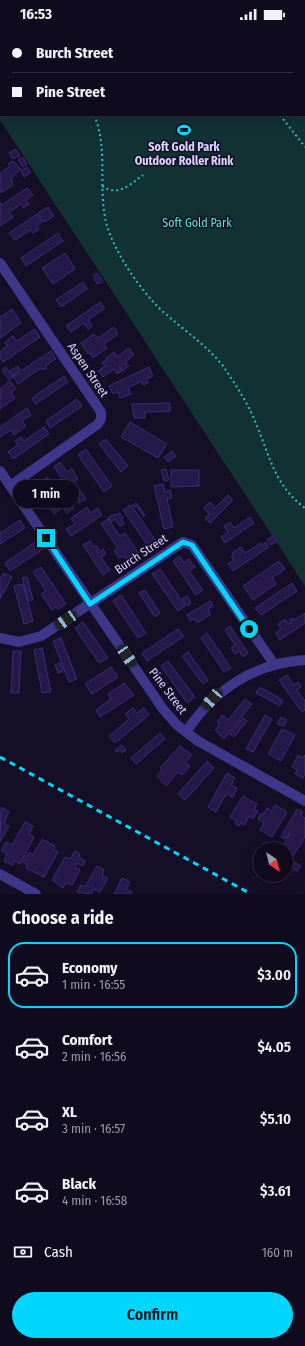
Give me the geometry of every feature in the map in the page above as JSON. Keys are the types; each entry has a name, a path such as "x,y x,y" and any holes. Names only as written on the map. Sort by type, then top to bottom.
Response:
{"street":[{"name":"Aspen Street","path":"0,263 101,412 101,419 98,424 10,486"},
{"name":"Pine Street","path":"0,471 163,709 186,732 198,741 305,802"},
{"name":"Burch Street","path":"0,638 19,642 41,636 183,542 192,545 274,664"},
{"path":"186,732 212,699 227,687 247,675 274,664 305,660"},
{"path":"0,874 29,892"}],"path":[{"path":"94,116 97,122 102,152 102,186 107,225 120,254 135,278 157,305 201,343 222,366 243,397 257,426 281,485 293,500 305,508"},
{"path":"281,116 305,147"},
{"path":"102,186 109,191 120,191 143,175"}],"green space":[{"name":"Soft Gold Park","path":"0,116 305,116 305,586 0,120"}],"building":[{"path":"15,149 20,155 13,159 9,153"},
{"path":"22,157 27,164 23,167 18,160"},
{"path":"13,161 21,169 11,178 13,185 0,193 0,173 10,166 8,164"},
{"path":"27,167 31,172 24,177 21,171"},
{"path":"27,188 33,195 26,200 29,204 23,208 21,204 9,212 13,217 0,226 0,202 2,205"},
{"path":"48,207 54,216 44,222 38,213"},
{"path":"37,214 42,222 37,226 39,229 33,233 31,230 15,240 9,233"},
{"path":"58,233 63,241 26,266 21,258"},
{"path":"65,253 75,269 53,284 42,268"},
{"path":"97,273 103,281 97,284 93,276"},
{"path":"83,282 87,289 61,307 56,300"},
{"path":"100,302 105,308 88,320 92,326 88,329 84,323 71,332 66,326"},
{"path":"12,309 21,323 0,338 0,317"},
{"path":"114,327 118,334 104,344 107,348 93,358 90,353 88,354 81,343 94,334 98,338"},
{"path":"35,329 40,337 3,362 0,357 0,352 8,345 4,343 13,336 17,341"},
{"path":"129,348 134,355 125,362 129,366 123,371 119,366 122,371 117,374 114,369 103,377 98,371 105,366 102,363 107,359 106,358 114,352 117,357"},
{"path":"51,351 56,359 45,366 47,368 43,370 41,368 18,384 13,376"},
{"path":"18,366 20,369 13,375 10,371"},
{"path":"6,367 13,377 9,380 2,370"},
{"path":"149,367 153,376 146,379 148,383 143,385 142,381 128,388 131,394 120,398 118,392 113,394 109,386"},
{"path":"64,376 68,382 36,404 32,398"},
{"path":"10,381 16,389 11,392 15,398 0,409 0,389"},
{"path":"77,399 82,406 50,428 46,421"},
{"path":"170,403 170,411 145,412 145,418 134,418 132,404"},
{"path":"27,408 31,415 22,421 26,426 14,435 11,430 0,437 0,427"},
{"path":"130,422 167,444 158,458 121,437"},
{"path":"44,427 49,434 13,459 8,452 18,445 15,441 21,437 24,441"},
{"path":"106,439 128,466 121,472 99,444"},
{"path":"86,449 112,486 104,492 78,455"},
{"path":"172,451 176,456 168,462 164,457"},
{"path":"60,462 67,472 72,469 78,479 74,482 86,499 79,503 54,467"},
{"path":"166,469 169,480 164,481 161,470"},
{"path":"171,470 199,470 199,486 171,487"},
{"path":"48,477 53,485 57,482 65,494 61,496 67,505 54,514 47,503 42,506 33,493 38,489 35,485"},
{"path":"163,484 165,492 170,490 172,498 167,499 173,527 164,529 154,486"},
{"path":"228,495 233,500 210,523 205,518 209,514 204,508 210,502 215,508"},
{"path":"70,503 74,508 67,513 63,508"},
{"path":"136,503 145,515 143,516 137,506 135,507 133,505"},
{"path":"131,505 156,541 148,546 123,510"},
{"path":"87,507 90,513 98,508 102,515 71,536 66,529 75,524 71,518"},
{"path":"120,513 124,524 120,526 115,519 111,522 108,517"},
{"path":"250,517 254,523 225,543 221,537 228,532 224,526 230,522 234,528"},
{"path":"108,519 120,536 125,533 139,554 134,558 132,555 126,559 123,556 119,558 114,551 118,548 101,524"},
{"path":"20,520 25,528 0,544 0,533"},
{"path":"273,536 277,541 271,545 267,540"},
{"path":"37,541 43,549 10,571 5,563"},
{"path":"90,541 94,547 96,545 99,549 97,551 98,553 103,549 106,554 101,557 110,570 103,575 83,545"},
{"path":"266,542 269,547 233,571 228,564 234,560 231,557 233,555 232,553 241,547 245,553 261,543 262,545"},
{"path":"180,556 184,563 189,559 195,567 189,571 203,590 196,595 173,561"},
{"path":"279,561 285,569 272,578 276,584 253,600 243,586"},
{"path":"41,567 66,604 58,609 56,607 52,610 41,594 46,591 33,572"},
{"path":"160,569 185,606 178,611 152,574"},
{"path":"4,573 12,577 0,599 0,579"},
{"path":"27,577 33,600 29,601 22,578"},
{"path":"292,583 297,591 261,615 255,608"},
{"path":"23,584 33,621 24,624 14,586"},
{"path":"145,590 160,613 155,617 139,593"},
{"path":"121,595 146,633 138,638 113,601"},
{"path":"187,596 191,603 187,606 182,599"},
{"path":"210,601 213,606 208,609 211,614 197,623 194,619 190,621 187,615"},
{"path":"305,613 305,623 280,640 276,633 281,629 278,624 285,619 289,624 291,622 289,620 293,618 294,620"},
{"path":"83,622 108,658 99,663 75,628"},
{"path":"230,626 248,653 243,657 239,651 235,654 231,648 235,645 225,630"},
{"path":"178,629 184,636 147,661 142,653"},
{"path":"207,633 231,668 224,672 201,638"},
{"path":"61,638 77,679 69,682 53,641"},
{"path":"42,648 51,692 42,693 34,650"},
{"path":"13,651 21,651 19,693 11,693"},
{"path":"188,652 208,680 203,684 182,656"},
{"path":"168,661 195,697 187,703 161,666"},
{"path":"60,663 63,671 58,673 55,665"},
{"path":"111,667 118,677 92,694 85,684"},
{"path":"287,675 294,685 298,682 301,687 297,690 305,701 305,710 302,712 279,680"},
{"path":"124,683 134,695 100,717 96,710 111,699 108,694"},
{"path":"260,687 283,700 280,706 256,693"},
{"path":"245,699 252,704 224,739 215,730 219,725 218,721 222,715 228,720"},
{"path":"133,708 137,713 144,708 149,715 115,743 109,736 129,719 125,714"},
{"path":"265,715 272,719 253,752 246,749"},
{"path":"281,717 287,720 284,726 277,724"},
{"path":"243,718 247,721 234,737 230,734"},
{"path":"282,729 295,735 281,761 268,754"},
{"path":"160,733 165,739 136,764 131,758"},
{"path":"122,745 126,750 122,753 120,750 117,752 115,750"},
{"path":"180,746 192,755 185,763 190,766 182,775 178,772 166,786 157,776 162,770 160,768"},
{"path":"298,755 303,758 305,755 305,774 303,778 295,774 297,770 292,767"},
{"path":"207,761 214,768 185,800 178,794"},
{"path":"227,773 235,778 231,785 237,788 233,797 226,794 216,812 208,807"},
{"path":"243,796 257,804 254,809 258,811 253,819 249,816 244,825 241,823 239,826 235,824 237,821 230,817"},
{"path":"275,805 287,812 272,837 260,830 264,823 258,819 261,813 264,814 267,808 272,811"},
{"path":"1,807 9,812 4,823 9,826 0,842"},
{"path":"297,809 303,812 301,816 305,818 305,837 293,856 293,842 285,842 290,833 285,839 281,837"},
{"path":"25,822 33,826 29,834 34,837 20,864 14,861 12,865 4,861 7,854 1,851 6,842 12,845"},
{"path":"42,839 55,846 53,849 58,852 44,877 26,868 27,865 23,862 29,852 33,855"},
{"path":"75,851 80,854 79,857 85,861 83,866 77,863 75,867 80,870 72,885 66,883 63,888 52,880 65,857 70,859"},
{"path":"295,862 301,866 297,871 293,869"},
{"path":"97,866 104,870 102,875 108,878 100,892 94,889 91,894 77,892 81,885 85,887"},
{"path":"122,878 130,882 126,889 132,892 131,894 114,894"}],"railway":[{"path":"0,757 251,894"}],"place":[{"name":"Soft Gold Park Outdoor Roller Rink","path":"184,130"}],"route":[{"path":"46,538 90,604 183,542 188,543 192,545 249,629"}]}
